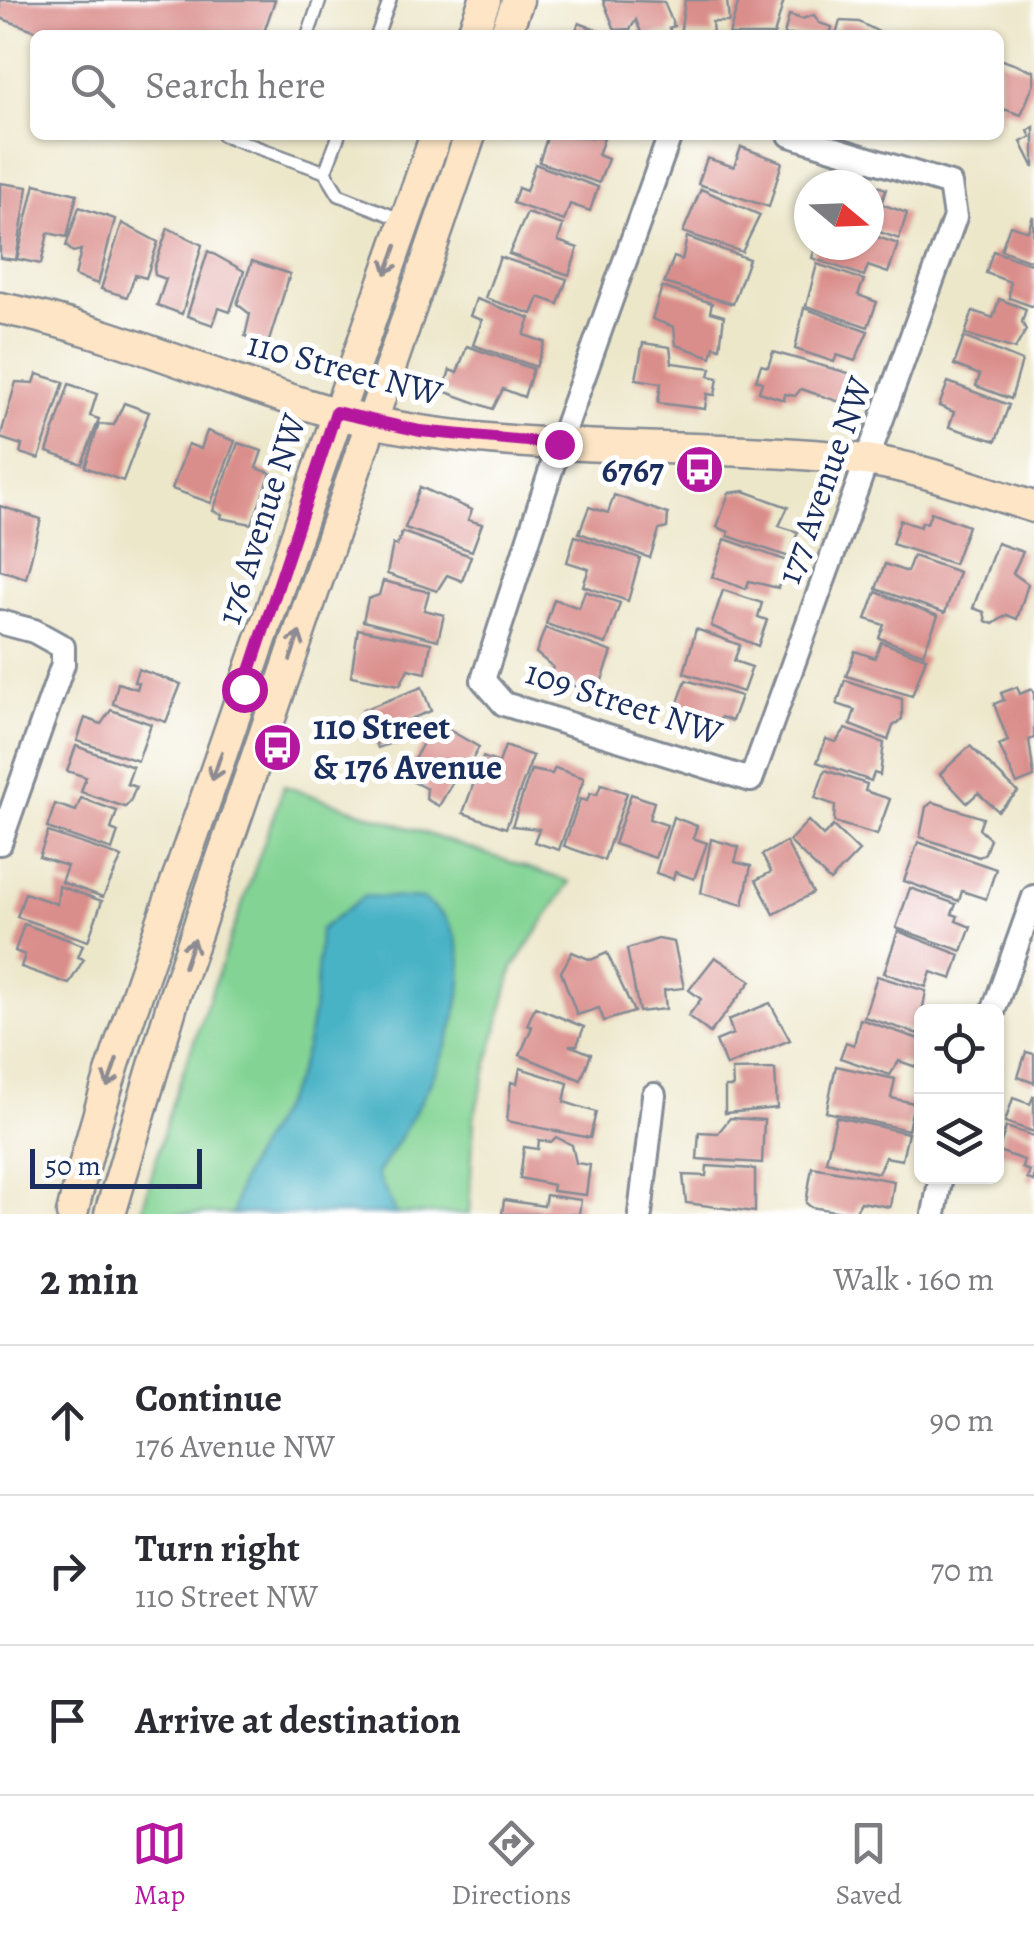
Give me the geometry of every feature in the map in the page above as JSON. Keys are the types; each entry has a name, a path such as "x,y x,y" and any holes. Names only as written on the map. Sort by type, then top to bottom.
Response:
{"street":[{"path":"474,30 484,0"},
{"path":"507,30 518,0"},
{"name":"176 Avenue NW","path":"72,1214 89,1140 336,412 434,140"},
{"name":"176 Avenue NW","path":"110,1214 162,1034 468,140"},
{"path":"559,444 668,140"},
{"name":"177 Avenue NW","path":"751,780 870,460 954,217 950,184 806,140"},
{"name":"110 Street NW","path":"0,308 58,319 336,412 420,431 559,444 870,460 1034,507"},
{"name":"109 Street NW","path":"559,444 483,680 504,704 751,780"},
{"path":"0,622 34,630 63,648 63,664 0,843"},
{"path":"995,1004 1033,900"},
{"path":"640,1214 654,1095"},
{"path":"934,1214 940,1184"}],"lane":[{"path":"310,30 320,0"},
{"path":"379,30 390,0"},
{"path":"238,140 326,172 339,195 405,221"},
{"path":"269,150 272,140"},
{"path":"326,172 337,140"}],"green space":[{"path":"284,786 570,882 513,968 474,1117 469,1214 141,1214 170,1109"}],"water":[{"path":"364,896 423,899 448,921 460,954 461,986 443,1054 428,1088 377,1174 397,1214 233,1214 242,1178 303,1058 314,1004 320,930"}],"building":[{"path":"0,0 275,0 265,30 34,30 0,18"},
{"path":"603,0 664,2 674,26 670,30 640,30 636,20 630,29 615,30"},
{"path":"685,0 727,0 729,22 712,22 713,30 681,30"},
{"path":"739,0 784,0 775,30 730,30"},
{"path":"789,15 802,19 814,15 819,23 832,27 831,30 785,30"},
{"path":"840,21 859,22 875,30 837,30"},
{"path":"579,23 597,30 576,30"},
{"path":"1004,61 1034,71 1034,83 1021,115 1004,109"},
{"path":"1034,127 1034,168 1021,142 1031,137 1028,131"},
{"path":"546,140 603,140 598,155 608,159 599,183 539,162"},
{"path":"741,147 782,162 769,207 698,184 707,158 734,167"},
{"path":"535,164 598,187 590,211 570,204 564,221 513,203 518,188 526,191"},
{"path":"0,183 28,187 16,260 0,258"},
{"path":"35,184 77,194 67,237 48,233 41,264 17,259"},
{"path":"701,189 760,215 742,252 683,232"},
{"path":"884,205 907,213 899,239 884,234"},
{"path":"79,207 115,219 98,284 75,276 81,250 73,252 66,246"},
{"path":"527,213 563,225 558,241 578,248 569,275 509,254"},
{"path":"1033,216 1034,257 1029,260 1001,250 1010,225 1028,231"},
{"path":"122,223 158,242 146,278 135,275 127,297 101,289"},
{"path":"168,228 202,245 182,314 157,305 166,279 155,275 154,268"},
{"path":"687,237 749,259 733,304 664,283 674,257 682,260"},
{"path":"884,239 898,244 888,273 868,266 864,276 818,260 884,260"},
{"path":"208,251 244,271 230,312 219,308 213,325 187,316"},
{"path":"993,251 1034,265 1034,307 1009,298 1010,282 986,273"},
{"path":"500,257 567,279 558,304 539,297 532,314 485,298"},
{"path":"252,261 290,274 268,344 245,336 250,314 237,304"},
{"path":"817,264 864,280 858,295 877,302 868,327 806,306"},
{"path":"662,287 712,303 710,312 724,316 720,348 714,346 711,357 676,345 674,327 652,319"},
{"path":"476,299 530,318 524,335 545,342 536,367 473,345 482,320 470,316"},
{"path":"999,299 1026,309 1022,322 1026,330 1015,349 965,334 973,311 993,318"},
{"path":"804,308 868,331 855,361 837,355 834,362 795,349"},
{"path":"964,337 1022,361 1011,399 976,386 980,375 954,365"},
{"path":"643,343 670,347 672,363 711,368 709,376 718,378 715,395 707,394 705,409 658,403 661,383 636,379"},
{"path":"467,346 533,369 524,397 503,389 493,409 443,391 450,370 457,373"},
{"path":"773,352 852,374 843,403 801,389 795,396 785,394 784,400 759,392 762,382 756,380 761,365 768,367"},
{"path":"37,374 64,382 39,459 20,453 22,445 0,438 16,382 34,383"},
{"path":"948,382 1009,405 996,441 949,427 954,412 939,406"},
{"path":"69,384 97,394 90,416 99,419 82,464 47,452"},
{"path":"124,403 149,412 123,481 85,467 99,424 114,425"},
{"path":"207,431 235,441 211,503 172,489 188,444 201,449"},
{"path":"238,443 262,451 256,468 271,473 252,524 221,518 222,514 213,511"},
{"path":"420,487 472,510 468,520 482,524 472,551 405,528"},
{"path":"744,491 788,507 779,526 798,532 789,557 728,536 729,532 717,527 729,493"},
{"path":"614,495 668,514 667,528 659,530 650,558 579,533 589,507 608,513"},
{"path":"0,506 41,519 26,578 0,570"},
{"path":"931,512 968,526 954,564 892,544 900,520 920,527 922,522 927,523"},
{"path":"402,532 471,556 462,581 447,575 437,591 387,574 393,544 397,546"},
{"path":"575,536 640,558 628,601 583,586 589,569 567,562"},
{"path":"725,539 788,561 778,588 749,581 746,589 712,577"},
{"path":"997,543 1023,552 1013,573 1028,584 1017,619 1007,615 993,624 986,621 984,612 973,608"},
{"path":"913,556 959,572 945,613 876,589 885,564 907,572"},
{"path":"383,581 429,592 424,610 444,615 438,640 363,621 368,599 379,595"},
{"path":"723,590 762,603 758,617 767,620 758,646 711,626"},
{"path":"585,591 620,603 606,644 546,624 554,599 579,608"},
{"path":"876,592 938,616 923,654 879,638 884,625 866,619"},
{"path":"545,628 612,652 597,694 549,677 553,667 536,653"},
{"path":"358,629 431,643 426,673 408,669 400,685 351,676"},
{"path":"696,629 740,645 734,661 752,667 743,692 684,673"},
{"path":"881,642 926,658 912,696 846,676 855,651 875,658"},
{"path":"138,669 181,684 166,722 113,704 118,683 137,689 139,683 134,682"},
{"path":"686,680 741,696 732,721 721,717 715,735 672,720"},
{"path":"845,680 902,699 902,719 893,726 888,740 850,725 855,710 837,704"},
{"path":"422,687 431,711 410,719 416,734 378,748 363,710"},
{"path":"1017,687 1020,694 1032,689 1034,694 1034,738 1029,740 1034,777 1017,784 999,745 1008,741 994,704 1004,700 1001,693"},
{"path":"111,710 151,724 138,761 77,741 85,718 101,724"},
{"path":"845,729 884,743 880,775 874,773 871,781 817,762 826,739 836,742"},
{"path":"449,730 479,747 464,774 459,771 439,806 426,799 427,789 404,777 427,736 443,741"},
{"path":"76,746 133,767 127,784 136,787 125,807 81,792 86,777 67,771"},
{"path":"505,746 533,756 506,828 463,813 483,757 499,763"},
{"path":"970,746 1018,792 998,811 978,793 967,803 940,774"},
{"path":"555,768 584,778 559,850 534,842 539,829 512,826 531,770 552,774"},
{"path":"825,770 867,784 865,791 890,799 877,835 834,822 835,805 815,798"},
{"path":"601,784 627,793 604,860 564,846 580,799 587,801 590,793 597,795"},
{"path":"631,794 654,802 649,819 667,825 655,858 614,844"},
{"path":"81,798 117,811 111,829 118,832 112,850 47,828 55,804 76,811"},
{"path":"933,802 983,818 979,829 990,839 985,853 979,857 920,837 926,807"},
{"path":"673,817 697,826 693,838 707,843 694,879 675,872 673,879 656,873"},
{"path":"808,821 823,836 833,826 859,851 830,881 789,841"},
{"path":"48,832 122,857 103,897 61,882 67,866 39,857"},
{"path":"711,839 739,847 735,862 751,866 743,905 701,893"},
{"path":"786,842 813,893 774,914 756,880 771,872 762,855"},
{"path":"918,842 996,869 986,899 962,891 959,901 904,881"},
{"path":"59,886 102,901 88,941 17,917 25,893 57,904"},
{"path":"910,888 956,904 952,914 958,916 956,921 971,927 962,951 896,928"},
{"path":"24,924 83,945 78,957 84,959 69,984 21,967 25,955 15,951"},
{"path":"898,931 960,955 952,979 931,972 926,987 884,973"},
{"path":"658,939 674,942 684,988 664,990 666,1009 639,1012 627,949"},
{"path":"572,952 591,960 607,953 634,1012 604,1021 599,1008 577,1015 561,972"},
{"path":"715,957 751,981 710,1033 688,1016 701,999 689,990"},
{"path":"877,976 926,991 924,1004 914,1004 914,1033 864,1017"},
{"path":"770,1003 790,1040 726,1066 716,1041 733,1034 728,1020"},
{"path":"535,1007 584,1027 577,1045 569,1045 591,1054 581,1080 520,1055 532,1027 527,1025"},
{"path":"860,1019 914,1037 914,1066 899,1061 890,1075 840,1058 846,1042 854,1045"},
{"path":"1026,1052 1034,1054 1034,1083 1018,1077"},
{"path":"836,1066 895,1079 891,1098 914,1103 908,1130 826,1112"},
{"path":"520,1068 568,1083 564,1102 596,1112 590,1138 507,1121 511,1082 517,1084"},
{"path":"775,1069 777,1108 725,1113 725,1087 733,1087 732,1070"},
{"path":"1034,1095 1034,1132 1005,1122 1013,1098 1030,1104"},
{"path":"836,1117 908,1133 902,1160 885,1157 878,1173 826,1161"},
{"path":"730,1118 764,1120 762,1163 697,1159 699,1132 718,1133"},
{"path":"1006,1127 1034,1136 1034,1181 1027,1179 1030,1171 1022,1168 1024,1160 1004,1153"},
{"path":"556,1137 572,1145 576,1163 590,1165 586,1195 552,1191 553,1185 520,1178 524,1147 538,1149 539,1140 551,1142"},
{"path":"707,1166 755,1169 755,1212 686,1203 683,1175 706,1176"},
{"path":"812,1167 894,1181 890,1207 861,1202 854,1214 811,1207 806,1203"},
{"path":"546,1195 581,1200 579,1214 502,1214 504,1200 544,1206"}],"place":[{"name":"6767","path":"699,470"},
{"name":"110 Street & 176 Avenue","path":"278,747"}],"route":[{"path":"244,689 336,412 420,431 559,444"}]}
